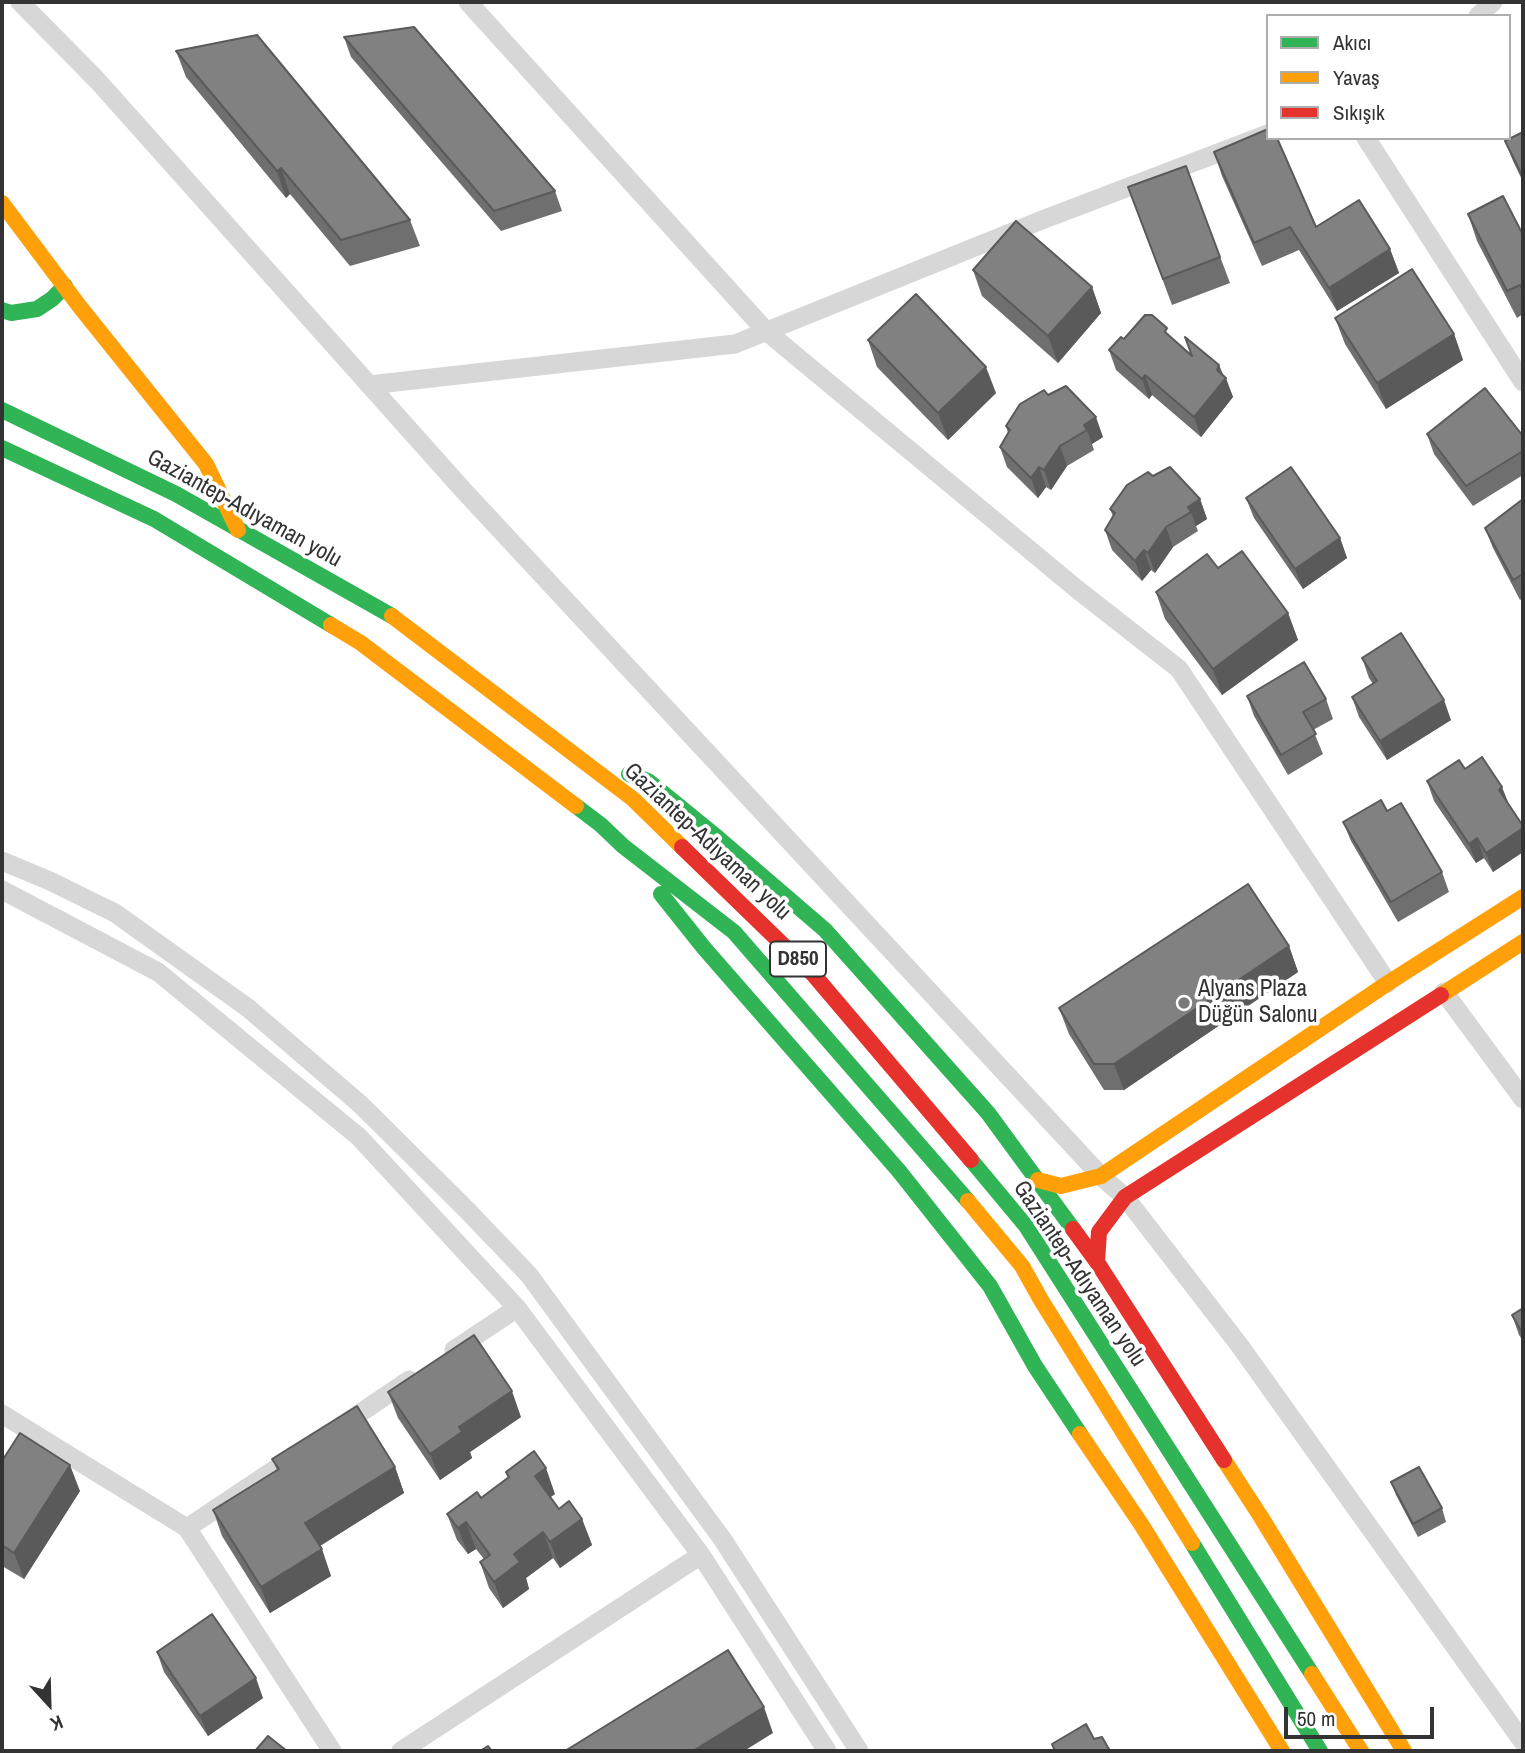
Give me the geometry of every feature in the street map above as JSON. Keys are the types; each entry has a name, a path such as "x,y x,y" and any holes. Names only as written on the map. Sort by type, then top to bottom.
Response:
{"main road":[{"path":"2,203 205,464 238,530"},
{"path":"2,310 11,313 37,309 65,286"},
{"name":"Gaziantep-Adıyaman yolu","path":"2,410 176,494 397,619 633,799 813,974 1026,1226 1361,1751"},
{"name":"Gaziantep-Adıyaman yolu","path":"2,448 154,519 361,643 601,825 623,846 734,932 946,1174 1022,1266 1320,1751"},
{"path":"569,750 648,781 825,930 988,1112 1097,1262 1261,1517 1405,1751"},
{"path":"623,846 704,948 899,1171 990,1286 1035,1366 1141,1524 1282,1751"},
{"path":"1038,1180 1061,1185 1101,1176 1388,983 1523,897"},
{"path":"1097,1262 1099,1232 1125,1197 1523,942"}],"street":[{"path":"20,2 96,79 464,491 1101,1176 1125,1197 1240,1346 1523,1742"},
{"path":"468,2 766,331 1078,590 1178,669 1388,983"},
{"path":"1480,14 1493,2"},
{"path":"369,385 735,344 1042,220 1266,135"},
{"path":"1367,140 1523,382"},
{"path":"2,861 115,913 248,1008 360,1104 464,1207 529,1275 707,1518 859,1751"},
{"path":"2,890 158,972 359,1137 517,1308 701,1555 827,1751"},
{"path":"1444,992 1523,1099"},
{"path":"187,1528 517,1308"},
{"path":"2,1413 187,1528 332,1751"},
{"path":"401,1751 701,1555"}],"building":[{"path":"414,27 555,191 494,211 344,37"},
{"path":"257,35 410,220 341,240 281,168 277,171 176,51"},
{"path":"1266,130 1266,140 1278,140 1316,227 1359,200 1390,249 1329,288 1290,227 1254,243 1214,152"},
{"path":"1523,132 1523,177 1505,141"},
{"path":"1186,166 1220,257 1163,279 1128,187"},
{"path":"1503,196 1523,235 1523,291 1520,285 1507,291 1468,214"},
{"path":"1016,221 1092,287 1048,336 973,270"},
{"path":"1412,269 1454,334 1377,383 1335,318"},
{"path":"916,294 986,367 938,413 868,340"},
{"path":"1145,315 1152,315 1167,328 1165,332 1192,356 1185,337 1219,365 1217,370 1226,378 1194,417 1145,375 1142,379 1109,350 1121,337 1124,339"},
{"path":"1066,386 1096,417 1084,425 1087,430 1060,446 1044,470 1039,467 1031,478 1000,447 1010,430 1006,426 1020,404 1044,390 1048,395"},
{"path":"1485,388 1523,436 1523,451 1466,486 1427,434"},
{"path":"1170,467 1200,499 1188,507 1191,512 1166,527 1148,553 1144,550 1135,561 1105,530 1115,513 1110,509 1127,485 1148,472 1153,476"},
{"path":"1291,467 1340,538 1295,569 1246,498"},
{"path":"1523,499 1523,574 1513,580 1485,528"},
{"path":"1242,551 1288,613 1213,669 1156,592 1207,554 1218,568"},
{"path":"1401,633 1444,700 1380,741 1352,697 1377,681 1362,658"},
{"path":"1304,662 1326,699 1303,712 1316,734 1281,755 1247,696"},
{"path":"1482,757 1502,787 1499,790 1523,826 1486,853 1477,838 1469,844 1427,781 1459,760 1465,769"},
{"path":"1381,800 1387,811 1401,803 1442,872 1391,902 1343,822"},
{"name":"Alyans Plaza Düğün Salonu","path":"1248,884 1289,946 1114,1064 1094,1064 1059,1008"},
{"path":"1523,1308 1523,1334 1512,1315"},
{"path":"474,1335 512,1391 459,1427 462,1432 430,1454 388,1392"},
{"path":"357,1406 395,1467 305,1523 322,1549 261,1587 213,1510 279,1469 272,1459"},
{"path":"20,1433 70,1465 14,1553 2,1545 2,1461"},
{"path":"534,1451 546,1468 535,1476 559,1509 569,1501 582,1519 550,1542 543,1532 514,1554 520,1562 494,1582 480,1562 490,1555 466,1522 458,1528 447,1514 477,1492 481,1498 509,1477 506,1472"},
{"path":"1419,1467 1442,1508 1413,1524 1391,1482"},
{"path":"212,1614 256,1678 200,1716 157,1652"},
{"path":"728,1650 764,1707 693,1751 565,1751"},
{"path":"1086,1724 1094,1739 1102,1737 1110,1751 1055,1751 1052,1744"},
{"path":"268,1736 287,1751 255,1751"}],"traffic: fast":[{"path":"2,310 11,313 37,309 65,286"},
{"path":"2,410 176,494 392,616"},
{"path":"2,448 154,519 331,625"},
{"path":"629,774 648,781 825,930 988,1113 1073,1229"},
{"path":"576,806 734,932 968,1201"},
{"path":"661,894 704,948 899,1171 990,1286 1035,1366 1080,1434"},
{"path":"971,1160 1026,1226 1312,1674"},
{"path":"1192,1543 1320,1751"}],"traffic: slow":[{"path":"2,203 80,307 206,464 238,530"},
{"path":"392,616 633,799 682,847"},
{"path":"331,625 361,643 576,806"},
{"path":"1038,1180 1061,1186 1101,1176 1388,983 1523,897"},
{"path":"1441,995 1523,942"},
{"path":"968,1201 1022,1266 1192,1543"},
{"path":"1080,1434 1141,1524 1282,1751"},
{"path":"1224,1460 1404,1751"},
{"path":"1312,1674 1361,1751"}],"traffic: jam":[{"path":"682,847 813,974 971,1160"},
{"path":"1097,1262 1099,1232 1125,1197 1441,995"},
{"path":"1073,1229 1224,1460"}],"place":[{"name":"Alyans Plaza Düğün Salonu","path":"1184,1003"}]}
